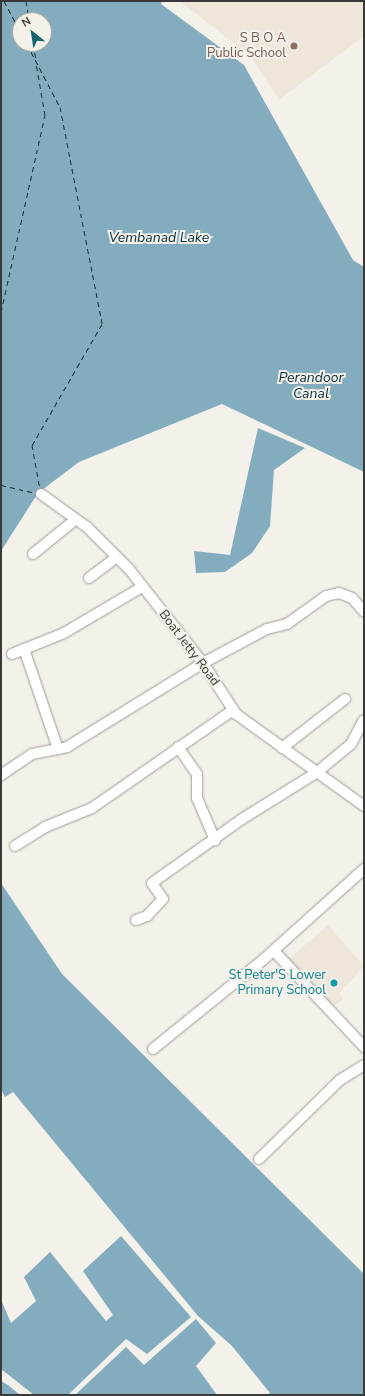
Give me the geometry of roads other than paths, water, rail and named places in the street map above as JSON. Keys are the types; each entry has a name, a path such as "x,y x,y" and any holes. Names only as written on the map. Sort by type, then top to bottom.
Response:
{"street":[{"name":"Boat Jetty Road","path":"41,494 76,519 117,557 203,662 233,710 316,773 363,805"},
{"path":"33,554 76,519"},
{"path":"89,578 117,557"},
{"path":"12,654 64,633 142,587"},
{"path":"1,775 32,754 58,749 116,720 203,662 267,629 287,624 326,596 339,593 352,598 364,612"},
{"path":"24,649 58,749"},
{"path":"282,748 345,699"},
{"path":"15,846 45,827 92,808 233,710"},
{"path":"136,920 147,916 163,899 152,883 316,773 351,744 364,720"},
{"path":"178,747 197,774 197,798 215,840"},
{"path":"153,1049 274,951 364,869"},
{"path":"274,951 364,1047"},
{"path":"259,1159 340,1080 364,1065"}],"water":[{"name":"Vembanad Lake","path":"1,1 162,1 161,4 244,65 353,260 364,267 364,472 222,404 79,462 38,493 1,551"},
{"path":"258,428 305,448 274,470 270,526 252,553 225,572 196,573 194,551 230,555"},
{"path":"1,883 62,974 364,1274 364,1395 267,1395 270,1393 232,1346 198,1316 13,1092 5,1097 1,1089"},
{"path":"121,1236 191,1317 147,1354 126,1339 68,1395 34,1395 1,1369 1,1300 11,1323 36,1301 24,1277 50,1252 106,1321 113,1315 83,1271"},
{"path":"196,1319 216,1343 196,1366 217,1395 75,1395 126,1347 144,1365"},
{"path":"1,1381 8,1385 20,1395 1,1395"}],"place":[{"name":"S B O A Public School","path":"294,46"},
{"name":"St Peter'S Lower Primary School","path":"334,983"}],"water label":[{"name":"Perandoor Canal","path":"311,386"}]}
